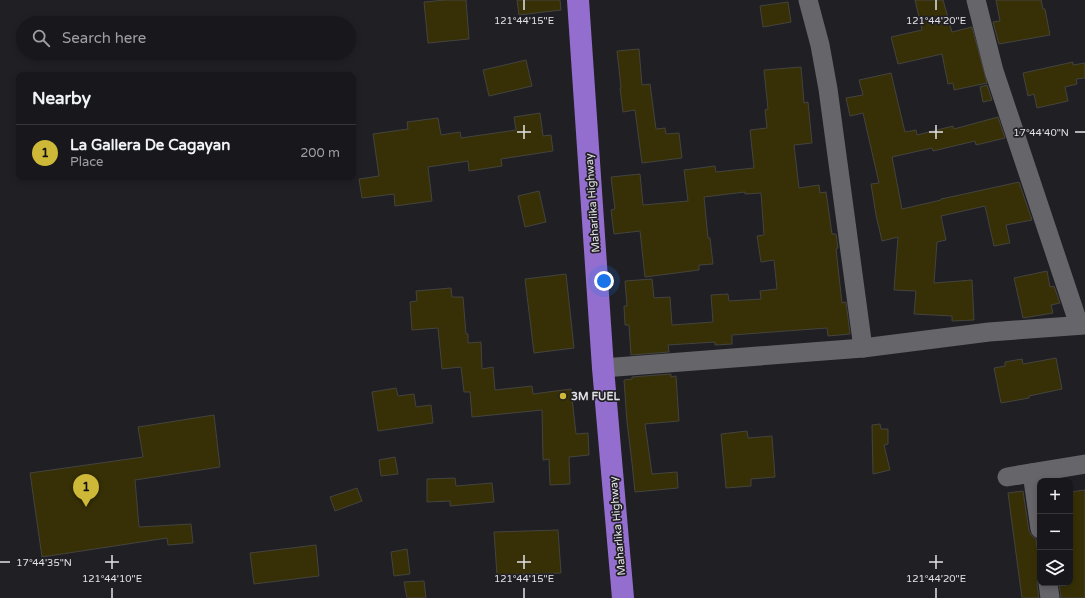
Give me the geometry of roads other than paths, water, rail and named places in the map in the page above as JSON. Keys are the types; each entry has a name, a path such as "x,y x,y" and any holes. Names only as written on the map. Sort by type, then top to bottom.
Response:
{"highway":[{"name":"Maharlika Highway","path":"578,0 603,368 623,598"}],"street":[{"path":"808,0 820,44 828,89 863,348"},
{"path":"603,368 863,348 989,332 1082,325 994,70 976,0"},
{"path":"1007,477 1085,464"},
{"path":"1032,473 1038,514"},
{"path":"1048,586 1050,598"}],"place":[{"name":"3M FUEL","path":"563,396"},
{"name":"La Gallera De Cagayan","path":"86,507"}]}
